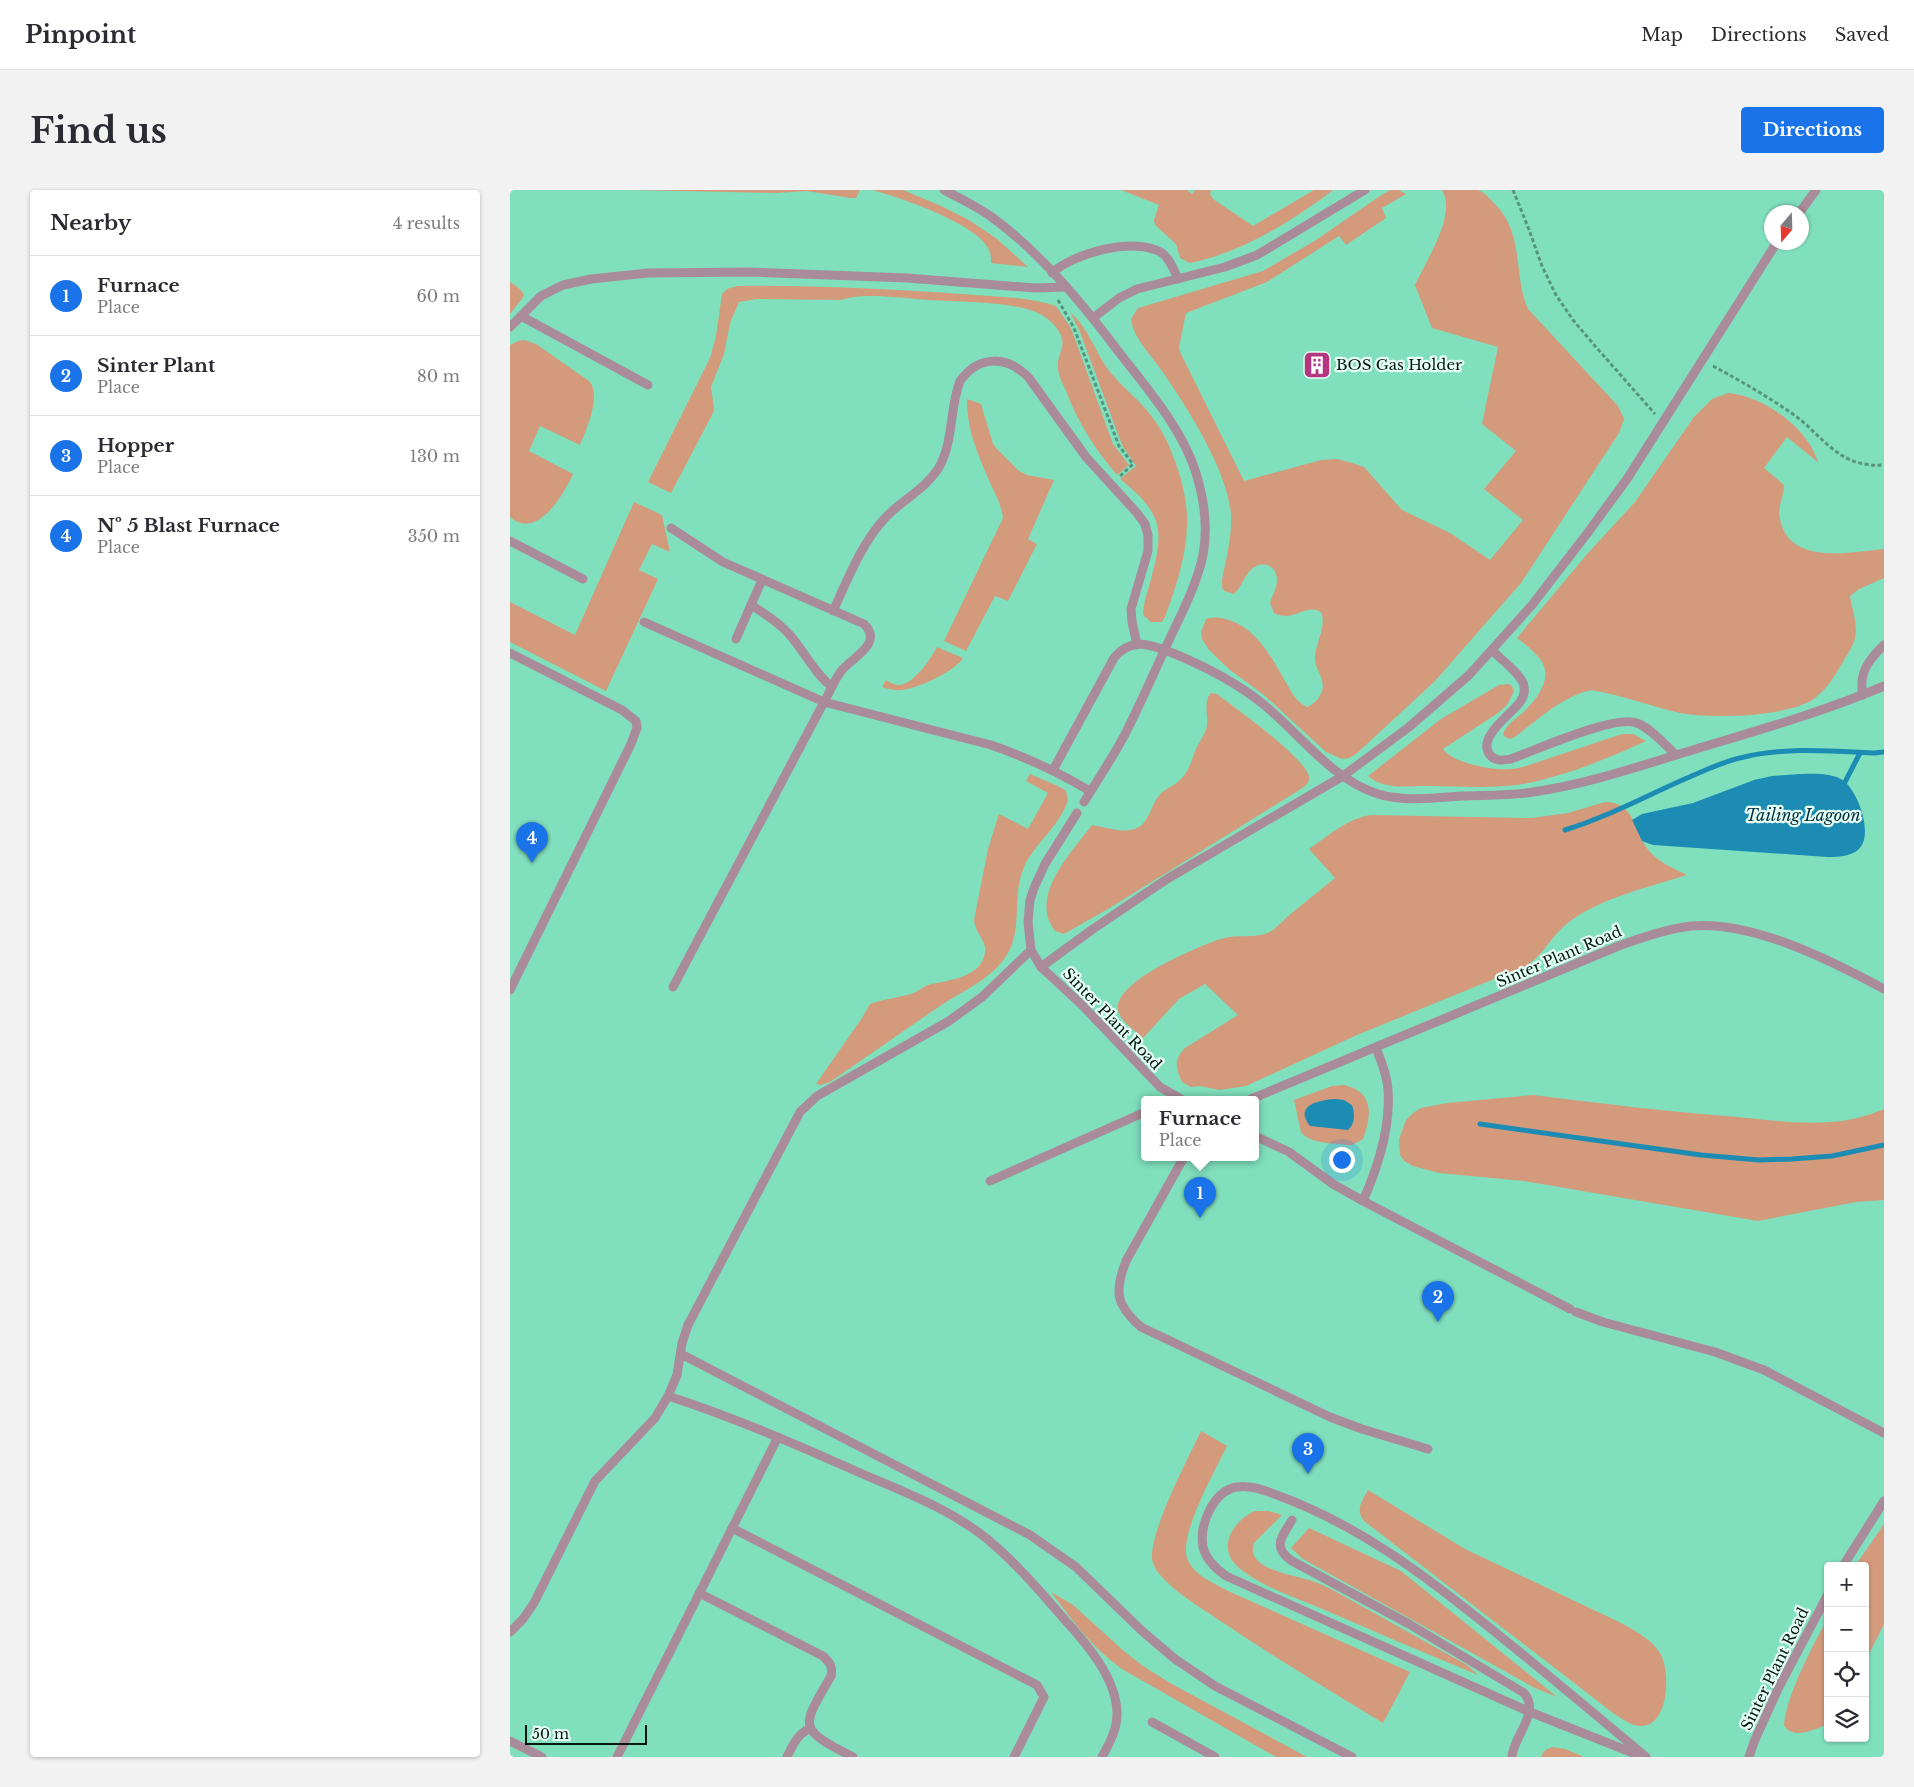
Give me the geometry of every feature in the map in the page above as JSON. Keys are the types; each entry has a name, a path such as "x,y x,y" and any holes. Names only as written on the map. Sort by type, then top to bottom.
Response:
{"lane":[{"path":"944,190 994,219 1052,273 1093,318 1173,426 1187,450 1196,472 1201,493 1205,534 1203,554 1188,602 1122,740 1084,802"},
{"path":"1093,318 1112,302 1129,292 1225,267 1257,255 1365,190"},
{"path":"1805,205 1816,190"},
{"path":"1052,273 1063,264 1102,250 1125,246 1143,246 1155,249 1166,256 1178,279"},
{"path":"1042,967 1167,879 1343,776 1415,722 1469,675 1532,605 1627,479 1772,250"},
{"path":"510,327 541,296 563,285 591,279 648,273 751,272 907,278 1051,288 1066,287"},
{"path":"521,316 648,385"},
{"path":"832,611 871,536 886,518 928,483 939,467 946,446 958,387 967,372 975,366 988,361 1000,361 1011,364 1023,371 1086,457 1145,524 1148,535 1148,551 1132,609 1132,622 1137,644"},
{"path":"671,528 723,562 864,624 868,628 870,638 867,646 846,665 832,686 673,987"},
{"path":"510,541 583,579"},
{"path":"736,639 762,580"},
{"path":"751,605 787,631 823,679 832,686"},
{"path":"644,622 824,702 991,745 1015,753 1053,770 1090,791"},
{"path":"1053,770 1114,658 1124,648 1137,644 1146,644 1164,650 1211,669 1262,703 1343,776 1362,788 1381,795 1402,798 1532,793 1598,780 1802,717 1884,686"},
{"path":"1863,695 1860,685 1862,675 1872,657 1884,645"},
{"path":"1492,650 1521,678 1524,688 1520,702 1488,739 1488,753 1496,759 1500,761 1512,759 1601,727 1626,721 1637,723 1649,730 1676,755"},
{"path":"510,653 626,713 636,721 637,728 510,990"},
{"path":"510,1632 523,1619 534,1603 595,1481 655,1418 668,1396 677,1374 688,1325 800,1112 817,1096 949,1021 968,1008 1031,950 1028,922 1032,894 1046,864 1077,813"},
{"name":"Sinter Plant Road","path":"1257,1096 1643,937 1692,926 1732,929 1770,938 1824,959 1884,989"},
{"name":"Sinter Plant Road","path":"1031,950 1042,967 1160,1087 1173,1096"},
{"path":"1363,1202 1379,1158 1388,1110 1388,1089 1385,1070 1376,1048"},
{"path":"990,1180 1141,1114"},
{"path":"1259,1138 1289,1152 1333,1184 1363,1202 1573,1311 1602,1322 1715,1352 1764,1370 1884,1433"},
{"path":"1181,1161 1126,1261 1119,1279 1118,1295 1121,1305 1128,1316 1141,1327 1330,1417 1428,1449"},
{"path":"681,1354 1030,1535 1076,1567 1174,1659 1215,1686 1352,1757"},
{"path":"668,1396 738,1420 936,1506 985,1538 1022,1571 1091,1649 1105,1674 1112,1690 1117,1713 1113,1734 1102,1757"},
{"path":"617,1757 778,1437"},
{"path":"1248,1487 1273,1493 1326,1516 1370,1540 1399,1558 1450,1595 1645,1757 1530,1712 1226,1576 1216,1568 1204,1548 1202,1538 1205,1524 1215,1501 1220,1494 1233,1488 1248,1487"},
{"path":"1846,1562 1884,1501"},
{"path":"1292,1520 1281,1538 1281,1551 1285,1556 1409,1624 1517,1688 1528,1698 1530,1712 1515,1743 1512,1757"},
{"path":"732,1528 1037,1685 1044,1697 1014,1757"},
{"path":"699,1593 823,1656 831,1664 831,1676 809,1718 810,1728 813,1734 825,1743 853,1757"},
{"name":"Sinter Plant Road","path":"1749,1757 1774,1698 1824,1602"},
{"path":"1152,1722 1215,1757"},
{"path":"787,1757 796,1738 801,1732 810,1728"},
{"path":"510,1741 542,1757"}],"path":[{"path":"1512,190 1542,266 1556,295 1573,320 1640,399 1664,421"},
{"path":"1051,288 1074,328 1119,446 1133,464 1110,484"},
{"path":"1702,360 1792,413 1836,453 1860,463 1884,466"}],"shaded area":[{"path":"510,190 1884,190 1884,1757 510,1757"},
{"path":"630,190 860,190 856,198 851,198 806,191 777,193"},
{"path":"872,190 903,190 941,206 969,220 997,239 1028,267 991,263 988,248 968,229 935,212 900,198"},
{"path":"1121,190 1187,190 1192,194 1195,190 1211,190 1210,194 1213,199 1253,226 1314,190 1333,190 1283,224 1247,244 1210,258 1190,263 1180,258 1176,244 1155,225 1154,220 1159,205"},
{"path":"1390,190 1399,190 1406,194 1382,208 1386,218 1346,245 1339,236 1267,282 1186,313 1179,347 1180,352 1244,481 1321,460 1337,459 1349,462 1364,467 1402,510 1450,533 1490,560 1523,520 1484,489 1516,451 1482,424 1498,347 1432,328 1415,285 1443,225 1446,200 1442,190 1477,190 1487,196 1503,213 1514,239 1520,281 1528,309 1618,406 1624,419 1619,433 1521,583 1435,681 1355,755 1342,759 1326,752 1264,695 1230,670 1209,650 1202,639 1201,632 1206,619 1220,618 1236,623 1245,628 1261,643 1300,702 1307,707 1316,701 1321,694 1323,686 1315,657 1323,623 1321,612 1309,610 1288,616 1274,613 1270,603 1277,580 1275,571 1265,565 1253,568 1234,594 1224,591 1222,580 1230,540 1231,515 1222,479 1205,440 1172,386 1139,340 1132,326 1131,319 1138,308 1263,271 1316,240"},
{"path":"510,282 524,296 510,314"},
{"path":"737,286 821,287 934,292 1022,299 1056,306 1071,328 1113,444 1129,465 1117,475 1088,435 1076,414 1059,375 1058,363 1062,346 1061,336 1052,322 1036,312 1015,306 990,303 883,296 860,296 841,300 757,299 739,302 730,323 724,354 711,387 713,413 671,493 648,482 710,358 716,336 722,294 727,289"},
{"path":"1070,312 1082,325 1110,372 1142,405 1160,428 1176,464 1186,504 1186,541 1178,578 1162,622 1151,622 1143,613 1158,547 1156,523 1152,512 1145,502 1120,479 1136,466 1122,445 1080,332"},
{"path":"524,340 536,344 589,381 593,387 594,395 592,413 580,445 540,426 529,451 573,474 556,503 539,519 530,523 520,523 510,517 510,345"},
{"path":"1728,393 1762,403 1783,416 1808,442 1819,463 1787,437 1764,468 1784,485 1779,510 1780,519 1786,534 1795,544 1808,550 1823,553 1884,549 1884,578 1859,589 1850,596 1855,622 1855,638 1834,676 1820,694 1803,704 1769,713 1750,715 1711,716 1680,713 1591,690 1580,693 1561,703 1511,739 1505,737 1503,735 1507,726 1526,710 1537,697 1544,682 1545,674 1540,659 1517,638 1588,553 1635,502 1694,417 1712,399"},
{"path":"967,399 981,404 993,444 1019,471 1027,475 1054,480 1028,539 1037,544 1008,601 995,596 966,651 944,641 1003,518 999,501 974,444 969,423"},
{"path":"634,502 662,515 670,552 652,544 639,570 658,579 606,691 510,642 510,602 575,635"},
{"path":"937,647 963,658 944,674 909,689 892,690 882,687 886,680 897,685 903,684 915,677"},
{"path":"1509,684 1514,691 1507,705 1443,749 1448,754 1474,765 1494,769 1512,769 1622,734 1633,734 1646,741 1570,772 1539,781 1511,786 1396,786 1381,783 1368,776 1441,719 1499,685"},
{"path":"1211,693 1217,694 1283,746 1305,769 1309,777 1308,782 1304,787 1113,906 1064,934 1055,931 1048,918 1047,903 1050,889 1064,861 1092,825 1114,830 1132,830 1144,823 1160,794 1182,778 1191,763 1206,730 1207,701"},
{"path":"1030,774 1062,788 1066,791 1068,800 1059,818 1034,850 1024,867 1018,888 1014,939 1004,959 979,982 940,1006 830,1082 821,1085 816,1084 870,1004 911,994 928,985 971,973 983,961 985,948 974,920 988,849 999,814 1028,829 1048,793 1026,781"},
{"path":"1605,802 1615,803 1623,807 1629,813 1651,853 1663,863 1687,875 1622,895 1589,909 1563,927 1537,958 1526,966 1357,1035 1246,1086 1219,1090 1200,1086 1191,1087 1182,1082 1177,1068 1177,1060 1185,1048 1238,1015 1205,984 1179,999 1143,1038 1128,1026 1119,1014 1120,999 1129,988 1143,976 1160,966 1197,948 1224,938 1265,934 1274,929 1335,878 1309,849 1338,828 1354,820 1371,815 1531,818 1568,813"},
{"path":"1344,1085 1354,1088 1366,1099 1369,1113 1363,1139 1352,1145 1347,1145 1316,1141 1305,1136 1301,1132 1294,1100 1332,1086"},
{"path":"1533,1095 1678,1112 1806,1123 1845,1120 1865,1116 1884,1109 1884,1200 1856,1202 1758,1221 1524,1181 1439,1173 1413,1166 1404,1161 1400,1155 1399,1139 1406,1120 1421,1108 1447,1103"},
{"path":"1201,1431 1227,1446 1193,1518 1186,1547 1187,1558 1190,1564 1204,1578 1228,1591 1410,1672 1383,1723 1194,1604 1170,1585 1156,1569 1152,1559 1157,1531 1163,1513"},
{"path":"1368,1490 1465,1549 1617,1621 1646,1638 1660,1653 1666,1672 1665,1696 1657,1717 1650,1724 1637,1726 1613,1713 1364,1521 1361,1517 1360,1509"},
{"path":"1255,1511 1269,1511 1282,1515 1254,1543 1253,1552 1262,1564 1270,1569 1312,1581 1331,1589 1467,1665 1478,1675 1276,1590 1244,1572 1230,1558 1228,1542 1235,1527 1247,1515"},
{"path":"1884,1524 1884,1624 1869,1654 1869,1562 1858,1562"},
{"path":"1309,1528 1401,1571 1557,1697 1535,1688 1303,1559 1291,1548"},
{"path":"1051,1592 1073,1605 1143,1666 1170,1683 1307,1757 1276,1757 1122,1669 1092,1643"},
{"path":"1824,1625 1824,1726 1811,1731 1793,1732 1784,1725 1786,1712 1795,1684"},
{"path":"1554,1747 1565,1749 1584,1757 1541,1757 1546,1750"}],"water":[{"name":"Tailing Lagoon","path":"1823,774 1835,777 1850,787 1862,812 1865,830 1862,845 1855,852 1846,856 1827,857 1653,845 1642,841 1632,820 1642,814 1693,803 1754,780 1772,776"},
{"path":"1335,1099 1344,1100 1352,1105 1354,1119 1350,1128 1348,1130 1310,1126 1306,1119 1306,1108 1316,1102"}],"waterway":[{"path":"1565,830 1596,819 1722,763 1737,759 1760,754 1793,751 1884,752"},
{"path":"1845,782 1860,753"},
{"path":"1480,1124 1701,1155 1759,1160 1832,1156 1884,1145"}],"place":[{"name":"BOS Gas Holder","path":"1317,365"},
{"name":"Nº 5 Blast Furnace","path":"532,863"},
{"name":"Furnace","path":"1200,1218"},
{"name":"Sinter Plant","path":"1438,1322"},
{"name":"Hopper","path":"1308,1474"}]}
